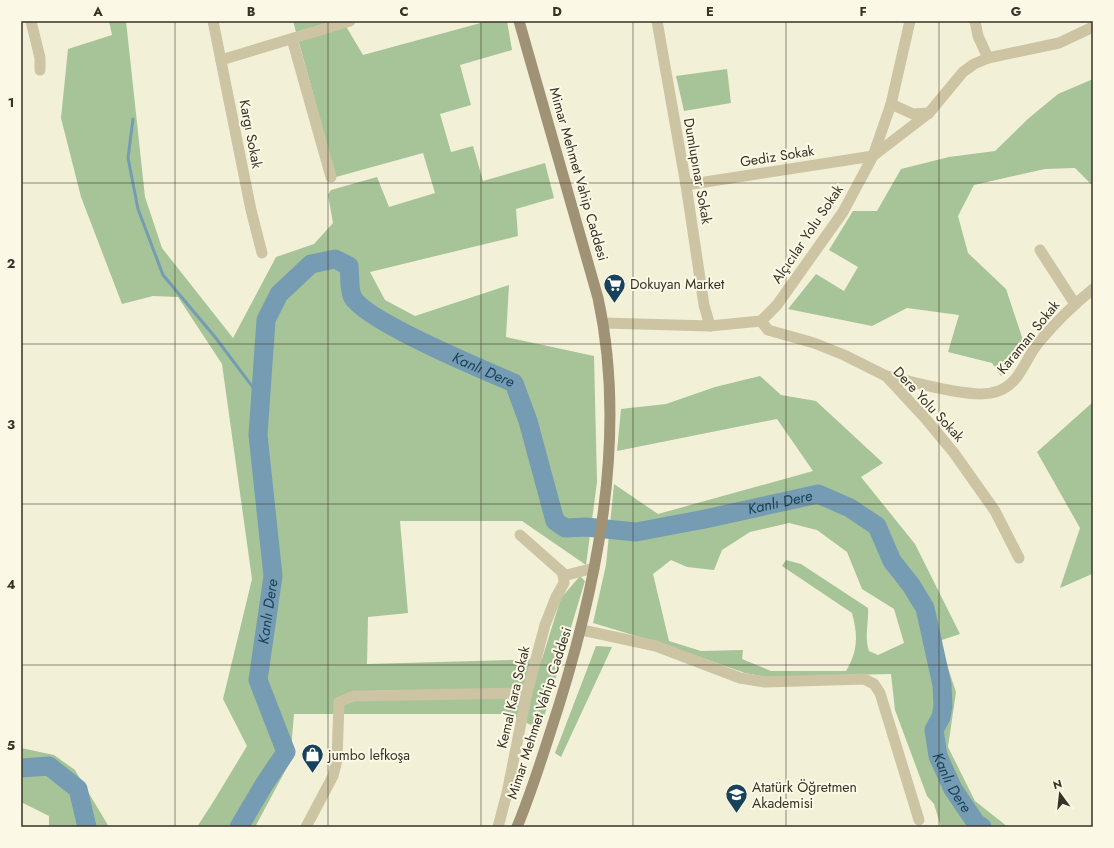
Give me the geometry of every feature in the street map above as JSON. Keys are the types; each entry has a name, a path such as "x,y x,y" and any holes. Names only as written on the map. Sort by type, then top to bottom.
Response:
{"main road":[{"name":"Mimar Mehmet Vahip Caddesi","path":"517,827 569,676 582,630 594,568 604,500 610,432 609,373 604,324 580,231 519,21"}],"street":[{"path":"31,21 40,58 40,70"},
{"name":"Kargı Sokak","path":"213,21 251,210 262,253"},
{"path":"221,60 350,21"},
{"name":"Dumlupınar Sokak","path":"657,21 686,185 704,305 710,326"},
{"name":"Alçıcılar Yolu Sokak","path":"760,321 777,305 842,212 873,156 891,104 910,21"},
{"path":"975,21 978,36 988,58"},
{"path":"873,156 929,113 963,72 974,64 988,58 1059,43 1093,27"},
{"path":"292,39 331,178"},
{"path":"891,104 913,114 929,113"},
{"name":"Gediz Sokak","path":"686,185 873,156"},
{"path":"1040,250 1075,304"},
{"name":"Karaman Sokak","path":"886,376 967,393 991,394 1008,386 1021,374 1029,356 1038,343 1075,304 1093,289"},
{"path":"604,324 710,326 760,321"},
{"name":"Dere Yolu Sokak","path":"760,321 768,330 814,343 844,355 886,376 925,418 954,453 995,511 1019,558"},
{"path":"520,535 563,573 563,576 594,568"},
{"name":"Kemal Kara Sokak","path":"498,827 507,793 527,693 545,625 556,597 564,583 563,576"},
{"path":"582,630 656,646 740,678 765,682 864,679 874,684 880,692 919,820"},
{"path":"306,827 333,776 337,760 339,702 354,696 527,693"}],"green space":[{"path":"109,21 126,21 145,197 162,248 233,338 276,257 314,244 333,223 328,195 331,190 377,177 389,207 435,193 423,153 336,177 293,21 345,21 347,28 363,55 488,21 507,21 512,50 460,65 471,105 440,114 451,152 473,146 483,181 545,163 554,198 516,209 518,236 370,272 385,300 415,316 509,285 506,337 594,356 597,482 586,565 522,521 400,521 408,613 368,617 367,664 542,659 561,598 580,576 585,581 540,730 510,714 294,714 290,762 255,827 197,827 247,746 223,699 252,579 222,364 178,297 153,296 122,304 81,197 61,118 68,49 112,35"},
{"path":"727,69 731,103 684,111 676,76"},
{"path":"1093,79 1093,186 1075,168 1045,169 974,185 958,216 968,253 1006,289 1025,346 1001,376 992,363 948,352 959,315 907,308 872,326 788,309 816,274 844,291 858,267 829,250 853,211 877,211 901,169 949,157 995,151 1029,118 1058,94"},
{"path":"760,376 781,395 816,401 883,463 861,477 915,544 960,634 939,641 956,692 948,747 975,801 1008,827 941,827 934,804 927,796 895,710 891,674 767,677 745,673 663,644 593,623 606,565 614,484 658,514 813,471 777,419 617,451 621,409 666,404 715,387","holes":["789,523 817,530 847,552 862,589 894,609 904,643 878,655 869,651 867,635 868,608 801,564 786,560 782,566 852,613 856,643 853,657 846,671 771,671 742,659 743,650 701,651 669,641 653,574 671,560 687,567 714,570 722,550 750,532"]},
{"path":"1093,402 1093,576 1092,574 1060,588 1080,528 1037,452"},
{"path":"596,646 612,647 561,757 555,753"},
{"path":"21,748 54,755 75,770 109,827 49,827 49,816 21,802"}],"waterway":[{"path":"133,119 128,158 138,209 163,275 215,337 261,398"},
{"name":"Kanlı Dere","path":"239,827 265,783 286,752 258,680 273,576 258,435 266,320 279,294 311,264 335,259 349,266 352,296 361,306 378,318 453,357 514,383 528,421 555,521 565,528 586,527 636,532 705,519 818,494 850,508 877,526 892,561 911,585 925,608 942,685 943,706 941,717 934,730 938,756 953,789 976,823 982,827"},
{"name":"Kanlı Dere","path":"21,768 49,766 78,789 87,827"}],"place":[{"name":"Dokuyan Market","path":"615,304"},
{"name":"jumbo lefkoşa","path":"313,774"},
{"name":"Atatürk Öğretmen Akademisi","path":"736,814"}]}
